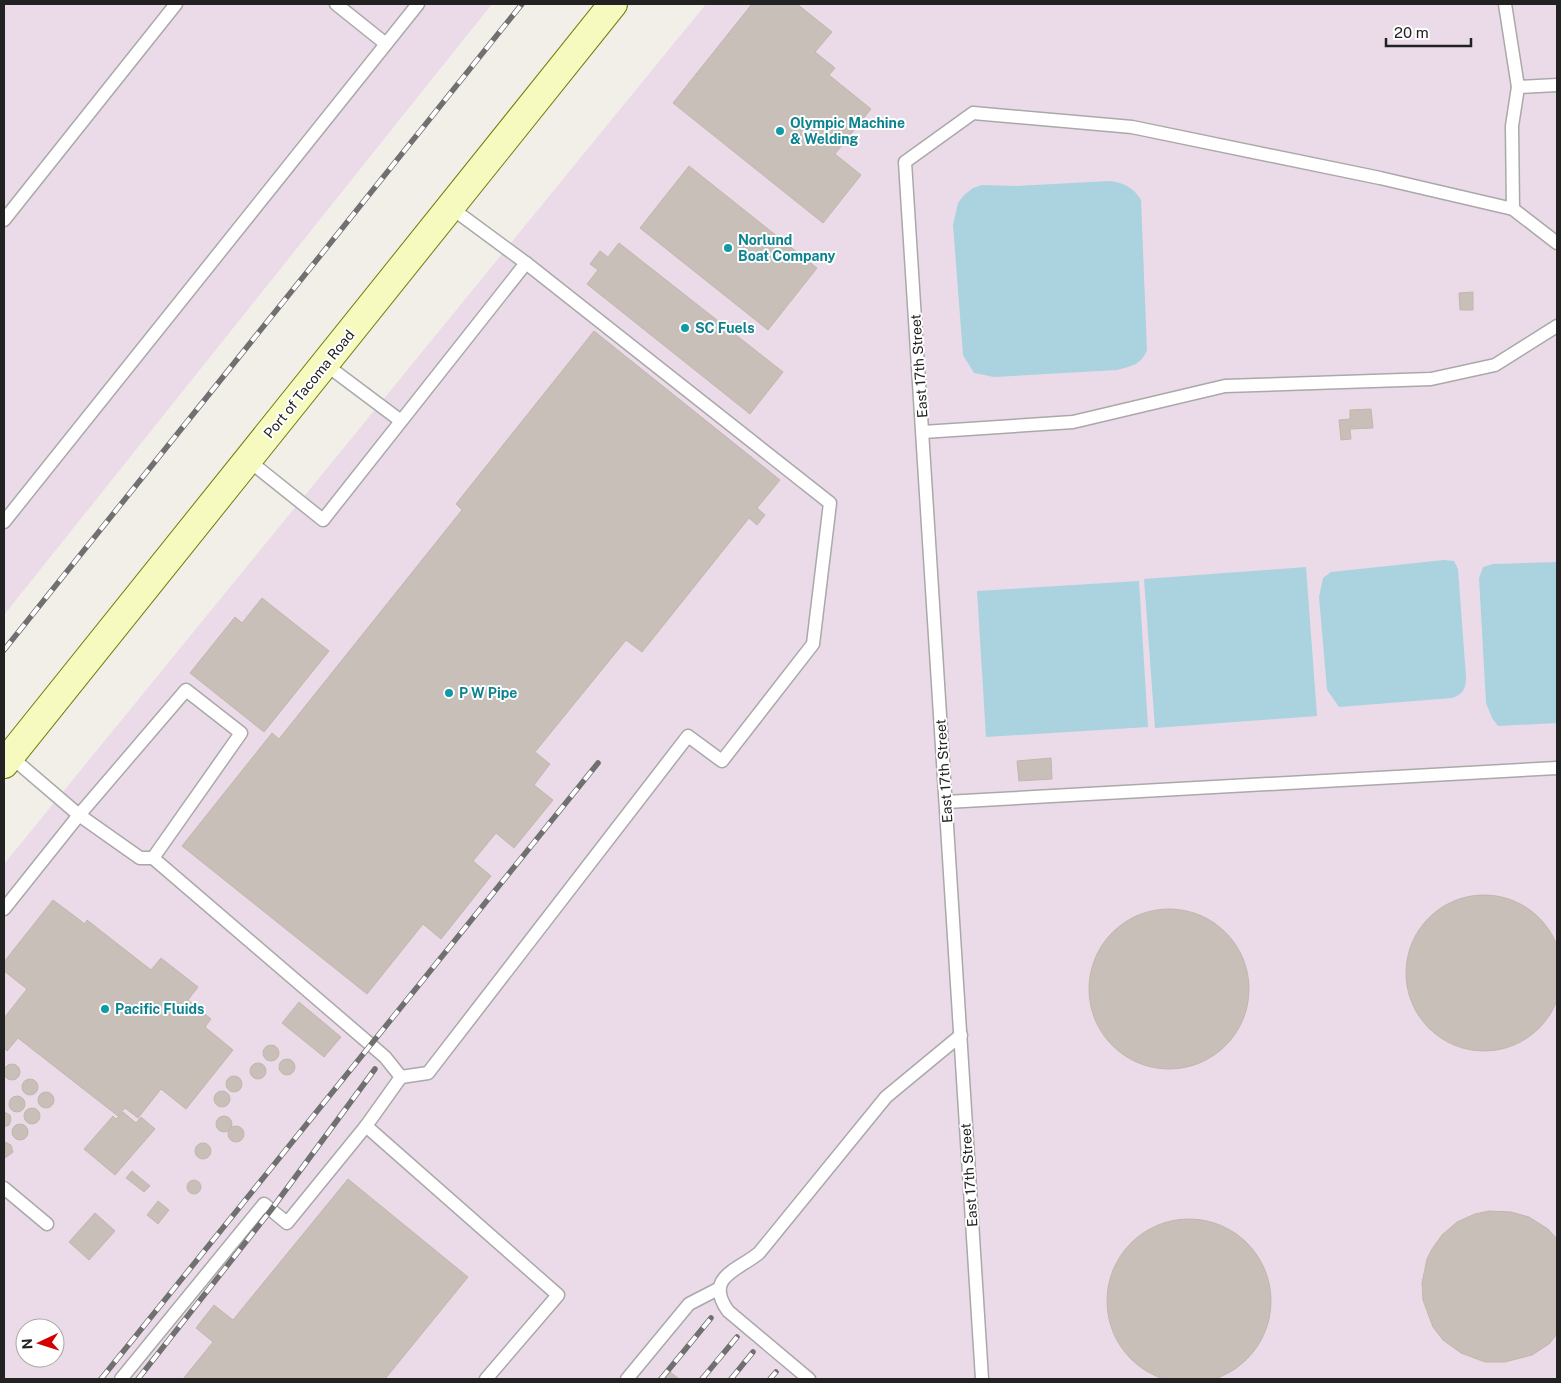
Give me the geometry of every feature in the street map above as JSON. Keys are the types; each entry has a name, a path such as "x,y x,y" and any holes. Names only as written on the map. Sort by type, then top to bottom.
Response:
{"main road":[{"name":"Port of Tacoma Road","path":"7,760 613,4"}],"lane":[{"path":"4,220 176,4"},
{"path":"336,4 386,44"},
{"path":"4,522 418,4"},
{"path":"1505,4 1518,87 1511,141 1513,209 1557,242"},
{"path":"1518,87 1557,84"},
{"name":"East 17th Street","path":"982,1379 905,162 973,113 1132,127 1380,178 1513,209"},
{"path":"121,1379 264,1204 287,1223 366,1126 400,1077 428,1073 688,736 722,761 813,644 830,503 526,263 450,207"},
{"path":"248,460 323,520 526,263"},
{"path":"923,432 1073,422 1226,386 1431,378 1495,365 1557,326"},
{"path":"325,364 401,422"},
{"path":"4,909 79,815 186,690 241,733 153,858"},
{"path":"7,760 79,815 140,858 153,858 385,1057 400,1077"},
{"path":"946,802 1557,768"},
{"path":"627,1379 689,1304 718,1289 730,1271 748,1262 759,1253 886,1097 961,1035"},
{"path":"366,1126 558,1295 486,1379"},
{"path":"4,1188 48,1224"},
{"path":"718,1289 719,1299 728,1311 809,1379"}],"shaded area":[{"path":"4,4 492,4 4,615"},
{"path":"706,4 1557,4 1557,1379 4,1379 4,864"}],"water":[{"path":"1109,181 1128,186 1141,200 1147,350 1145,355 1132,366 1117,370 994,377 974,373 963,355 953,225 958,203 973,188 982,185 1016,186"},
{"path":"1444,560 1454,561 1458,569 1466,677 1463,690 1459,695 1452,698 1339,707 1327,690 1319,597 1323,578 1331,572"},
{"path":"1557,562 1557,723 1498,726 1492,718 1486,703 1479,578 1483,567 1493,564"},
{"path":"1306,567 1317,716 1155,728 1144,579"},
{"path":"1139,581 1148,727 986,737 977,591"}],"building":[{"name":"Olympic Machine & Welding","path":"752,4 797,4 832,32 815,52 835,68 829,75 871,109 835,154 861,175 823,223 673,103"},
{"name":"Norlund Boat Company","path":"689,166 817,268 768,330 640,228"},
{"name":"SC Fuels","path":"619,243 783,372 750,414 587,284 598,270 590,264 600,251 608,257"},
{"path":"1473,292 1473,310 1460,310 1459,293"},
{"name":"P W Pipe","path":"594,331 780,480 757,508 765,515 757,525 749,518 642,652 626,640 535,752 550,764 534,785 553,800 514,848 496,833 473,861 491,876 441,939 423,924 367,994 182,846 272,733 279,739 462,510 456,504"},
{"path":"1371,409 1373,428 1350,429 1351,439 1341,440 1339,420 1350,419 1350,410"},
{"path":"262,598 329,651 264,732 190,673 235,617 242,623"},
{"path":"1051,758 1052,779 1019,781 1017,761"},
{"path":"1476,895 1492,895 1507,898 1521,904 1534,912 1545,923 1559,950 1562,973 1561,988 1553,1010 1545,1023 1534,1034 1507,1048 1492,1051 1476,1051 1461,1048 1447,1042 1434,1034 1423,1023 1409,996 1406,981 1406,965 1409,950 1415,936 1423,923 1434,912 1461,898"},
{"name":"Pacific Fluids","path":"53,900 85,924 87,920 151,970 161,958 198,987 188,1000 211,1019 205,1027 233,1050 186,1109 161,1089 138,1118 125,1108 118,1116 18,1038 7,1051 4,1048 4,1018 27,989 4,971 4,962"},
{"path":"1169,909 1200,915 1220,927 1231,938 1243,958 1249,989 1243,1020 1231,1040 1220,1051 1200,1063 1169,1069 1138,1063 1118,1051 1107,1040 1095,1020 1089,989 1095,958 1107,938 1118,927 1138,915"},
{"path":"299,1002 341,1037 324,1057 282,1023"},
{"path":"271,1045 279,1053 271,1061 263,1053"},
{"path":"287,1059 295,1067 287,1075 279,1067"},
{"path":"258,1063 266,1071 258,1079 250,1071"},
{"path":"12,1064 20,1072 12,1080 4,1072"},
{"path":"234,1076 242,1084 234,1092 226,1084"},
{"path":"30,1079 38,1087 30,1095 22,1087"},
{"path":"222,1091 230,1099 222,1107 214,1099"},
{"path":"46,1092 54,1100 46,1108 38,1100"},
{"path":"17,1096 25,1104 17,1112 9,1104"},
{"path":"32,1108 40,1116 32,1124 24,1116"},
{"path":"4,1112 10,1115 11,1120 9,1125 4,1127"},
{"path":"123,1112 136,1123 141,1117 155,1129 115,1175 84,1149 113,1116 116,1119"},
{"path":"224,1116 232,1124 224,1132 216,1124"},
{"path":"20,1124 28,1132 20,1140 12,1132"},
{"path":"236,1126 244,1134 236,1142 228,1134"},
{"path":"5,1142 11,1145 13,1152 5,1158"},
{"path":"203,1143 211,1151 203,1159 195,1151"},
{"path":"132,1171 150,1186 144,1192 126,1178"},
{"path":"348,1179 468,1277 385,1379 183,1379 213,1342 196,1328 214,1305 233,1320"},
{"path":"191,1180 197,1180 201,1187 197,1194 191,1194 187,1190 187,1184"},
{"path":"158,1201 169,1210 158,1224 147,1215"},
{"path":"1489,1211 1511,1212 1529,1217 1548,1229 1557,1239 1557,1334 1549,1344 1532,1355 1505,1362 1485,1362 1461,1353 1443,1340 1433,1327 1423,1300 1422,1283 1427,1259 1442,1235 1457,1222 1475,1214"},
{"path":"95,1213 115,1231 89,1260 69,1242"},
{"path":"1197,1219 1213,1222 1228,1228 1253,1249 1262,1262 1268,1277 1271,1301 1270,1317 1262,1340 1241,1365 1228,1374 1213,1380 1181,1383 1165,1380 1150,1374 1125,1353 1116,1340 1110,1325 1107,1293 1110,1277 1116,1262 1137,1237 1150,1228 1165,1222"},
{"path":"669,1371 679,1379 662,1379"}],"railway":[{"path":"4,650 522,4"},
{"path":"101,1379 598,763"},
{"path":"138,1379 271,1210 375,1069"},
{"path":"661,1379 711,1318"},
{"path":"702,1379 737,1337"},
{"path":"731,1379 753,1352"},
{"path":"770,1379 776,1372"}],"place":[{"name":"Olympic Machine & Welding","path":"780,131"},
{"name":"Norlund Boat Company","path":"728,248"},
{"name":"SC Fuels","path":"685,328"},
{"name":"P W Pipe","path":"449,693"},
{"name":"Pacific Fluids","path":"105,1009"}]}
